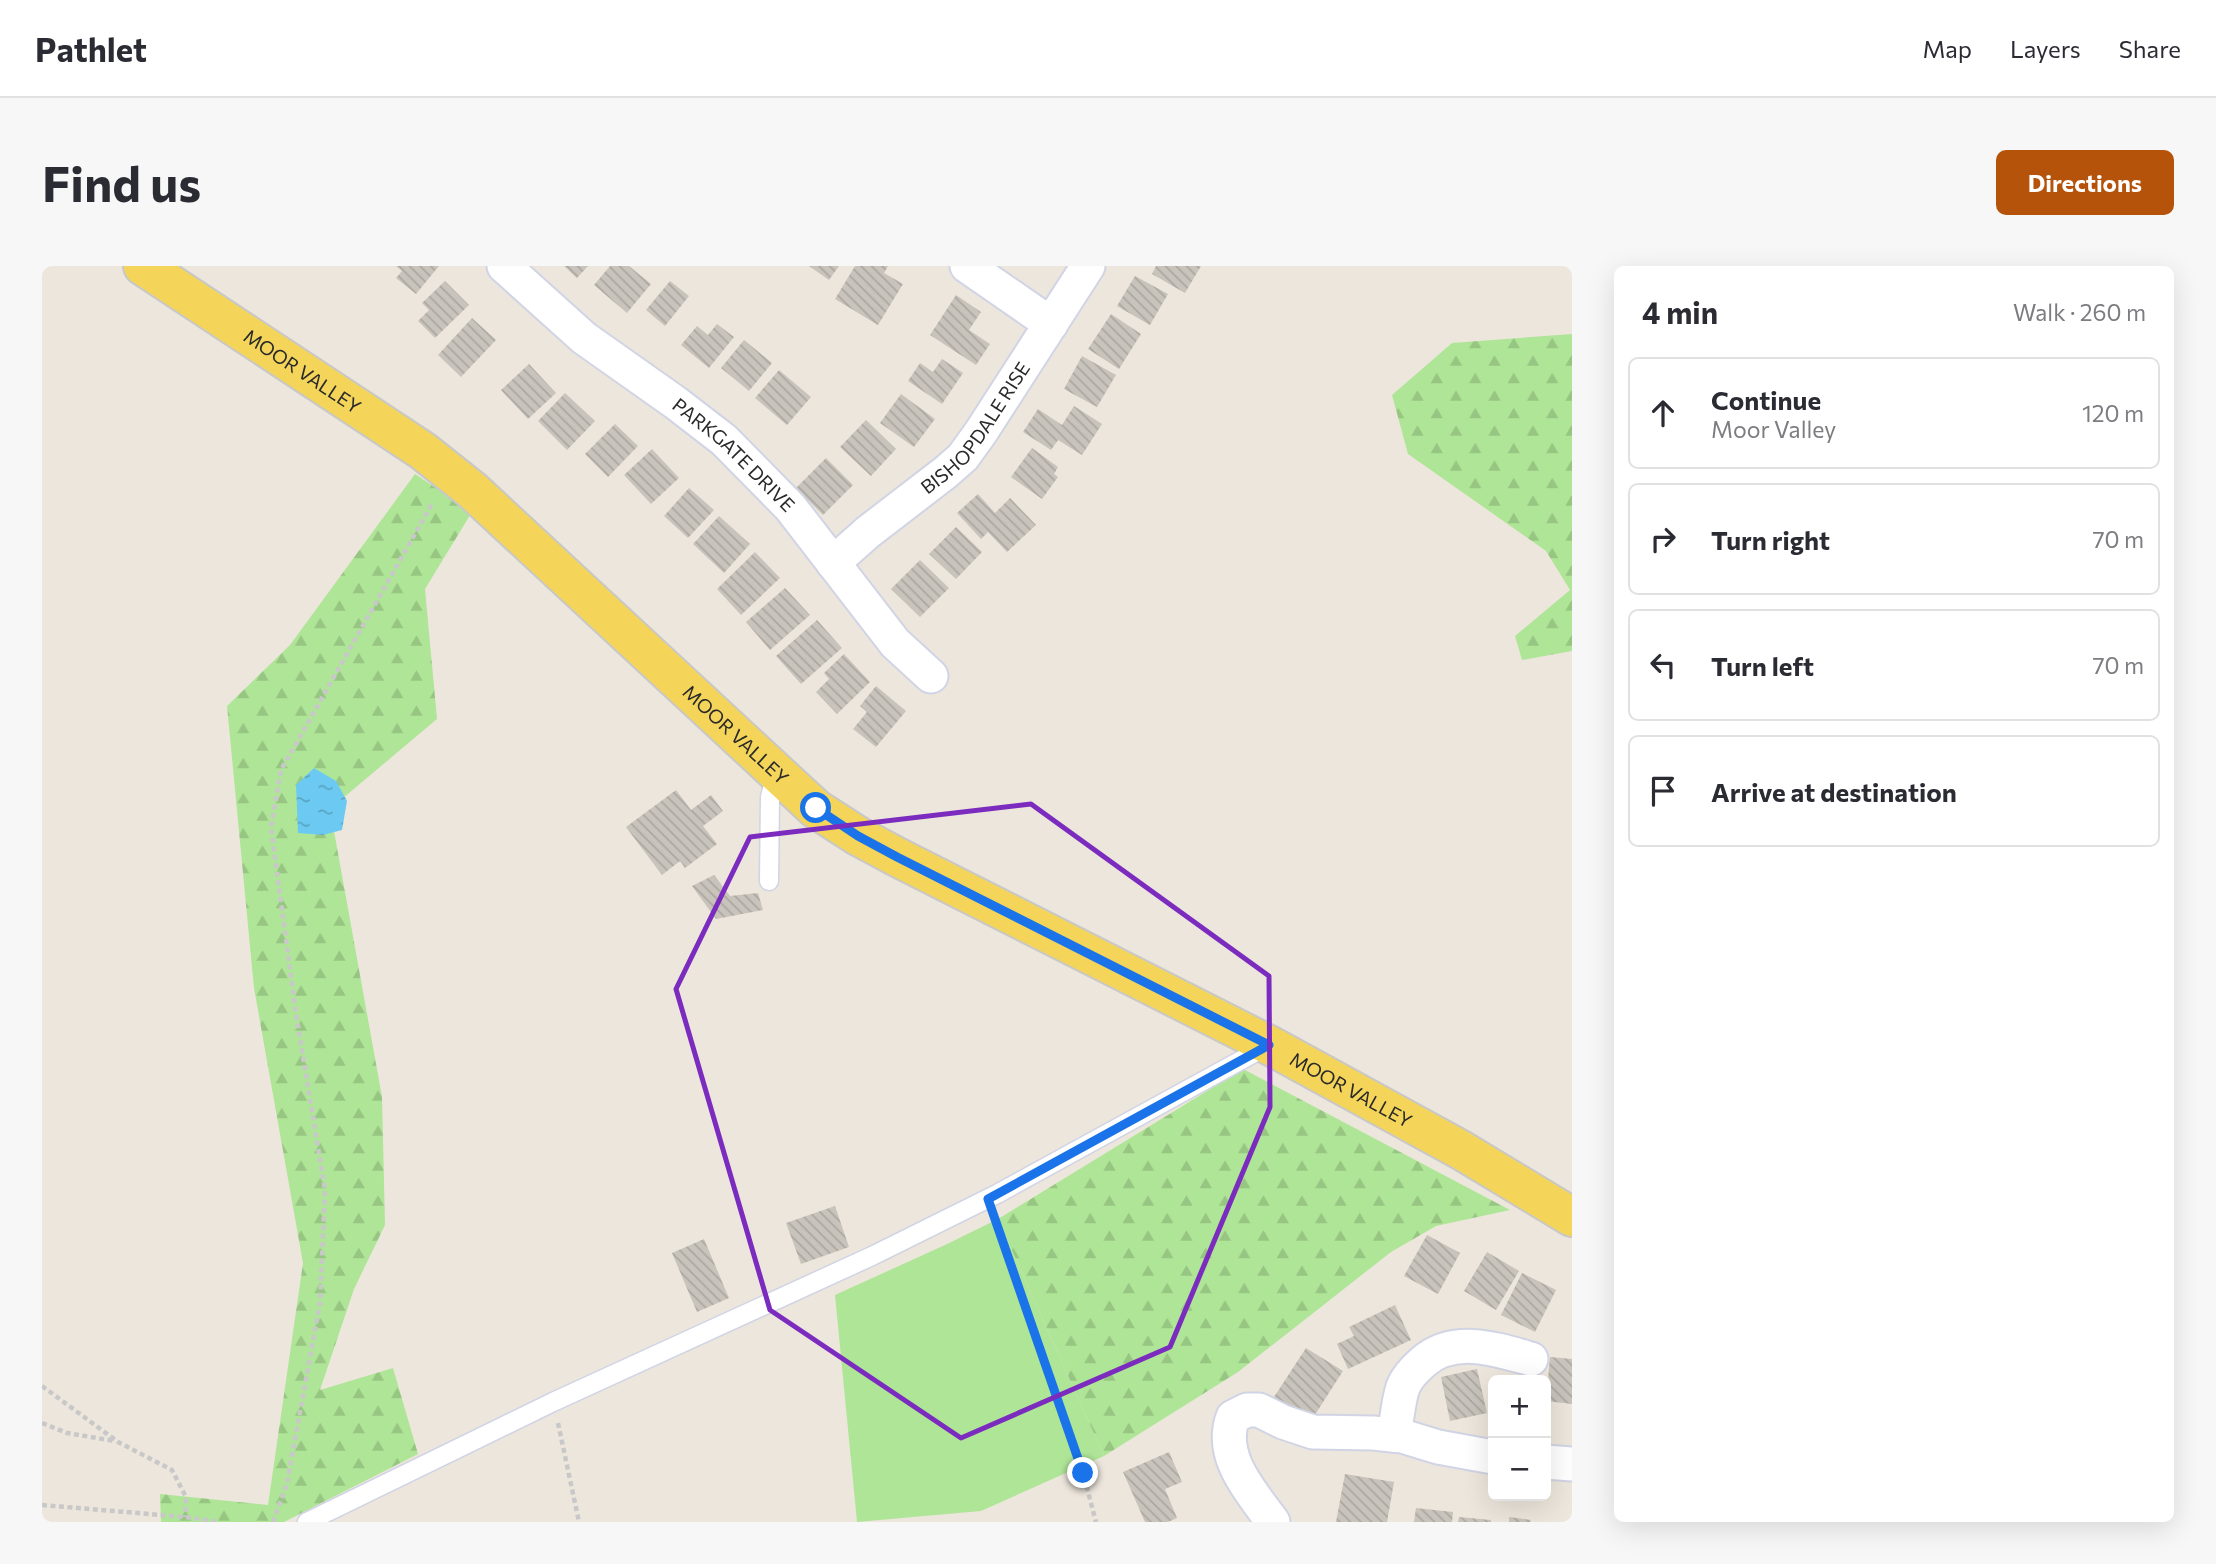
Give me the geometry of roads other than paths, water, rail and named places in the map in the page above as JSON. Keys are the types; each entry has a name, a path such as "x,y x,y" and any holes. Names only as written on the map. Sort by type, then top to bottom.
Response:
{"main road":[{"name":"MOOR VALLEY","path":"143,266 423,451 450,472 816,808 867,841 1269,1045 1461,1150 1572,1217"}],"street":[{"name":"PARKGATE DRIVE","path":"504,266 584,338 724,440 790,507 895,643 931,676"},
{"path":"967,266 1051,324"},
{"name":"BISHOPDALE RISE","path":"833,563 963,457 1088,266"},
{"path":"1394,1435 1404,1386 1414,1370 1431,1355 1450,1347 1475,1346 1531,1359"},
{"path":"1273,1522 1249,1489 1233,1460 1228,1431 1233,1417 1247,1410 1259,1409 1283,1422 1313,1432 1394,1435 1488,1456"},
{"path":"1551,1462 1572,1464"}],"lane":[{"path":"769,881 770,797 776,773"},
{"path":"307,1522 553,1402 872,1256 988,1199 1269,1045"}],"water":[{"path":"314,768 336,781 347,801 342,830 323,835 298,833 296,785"}]}
